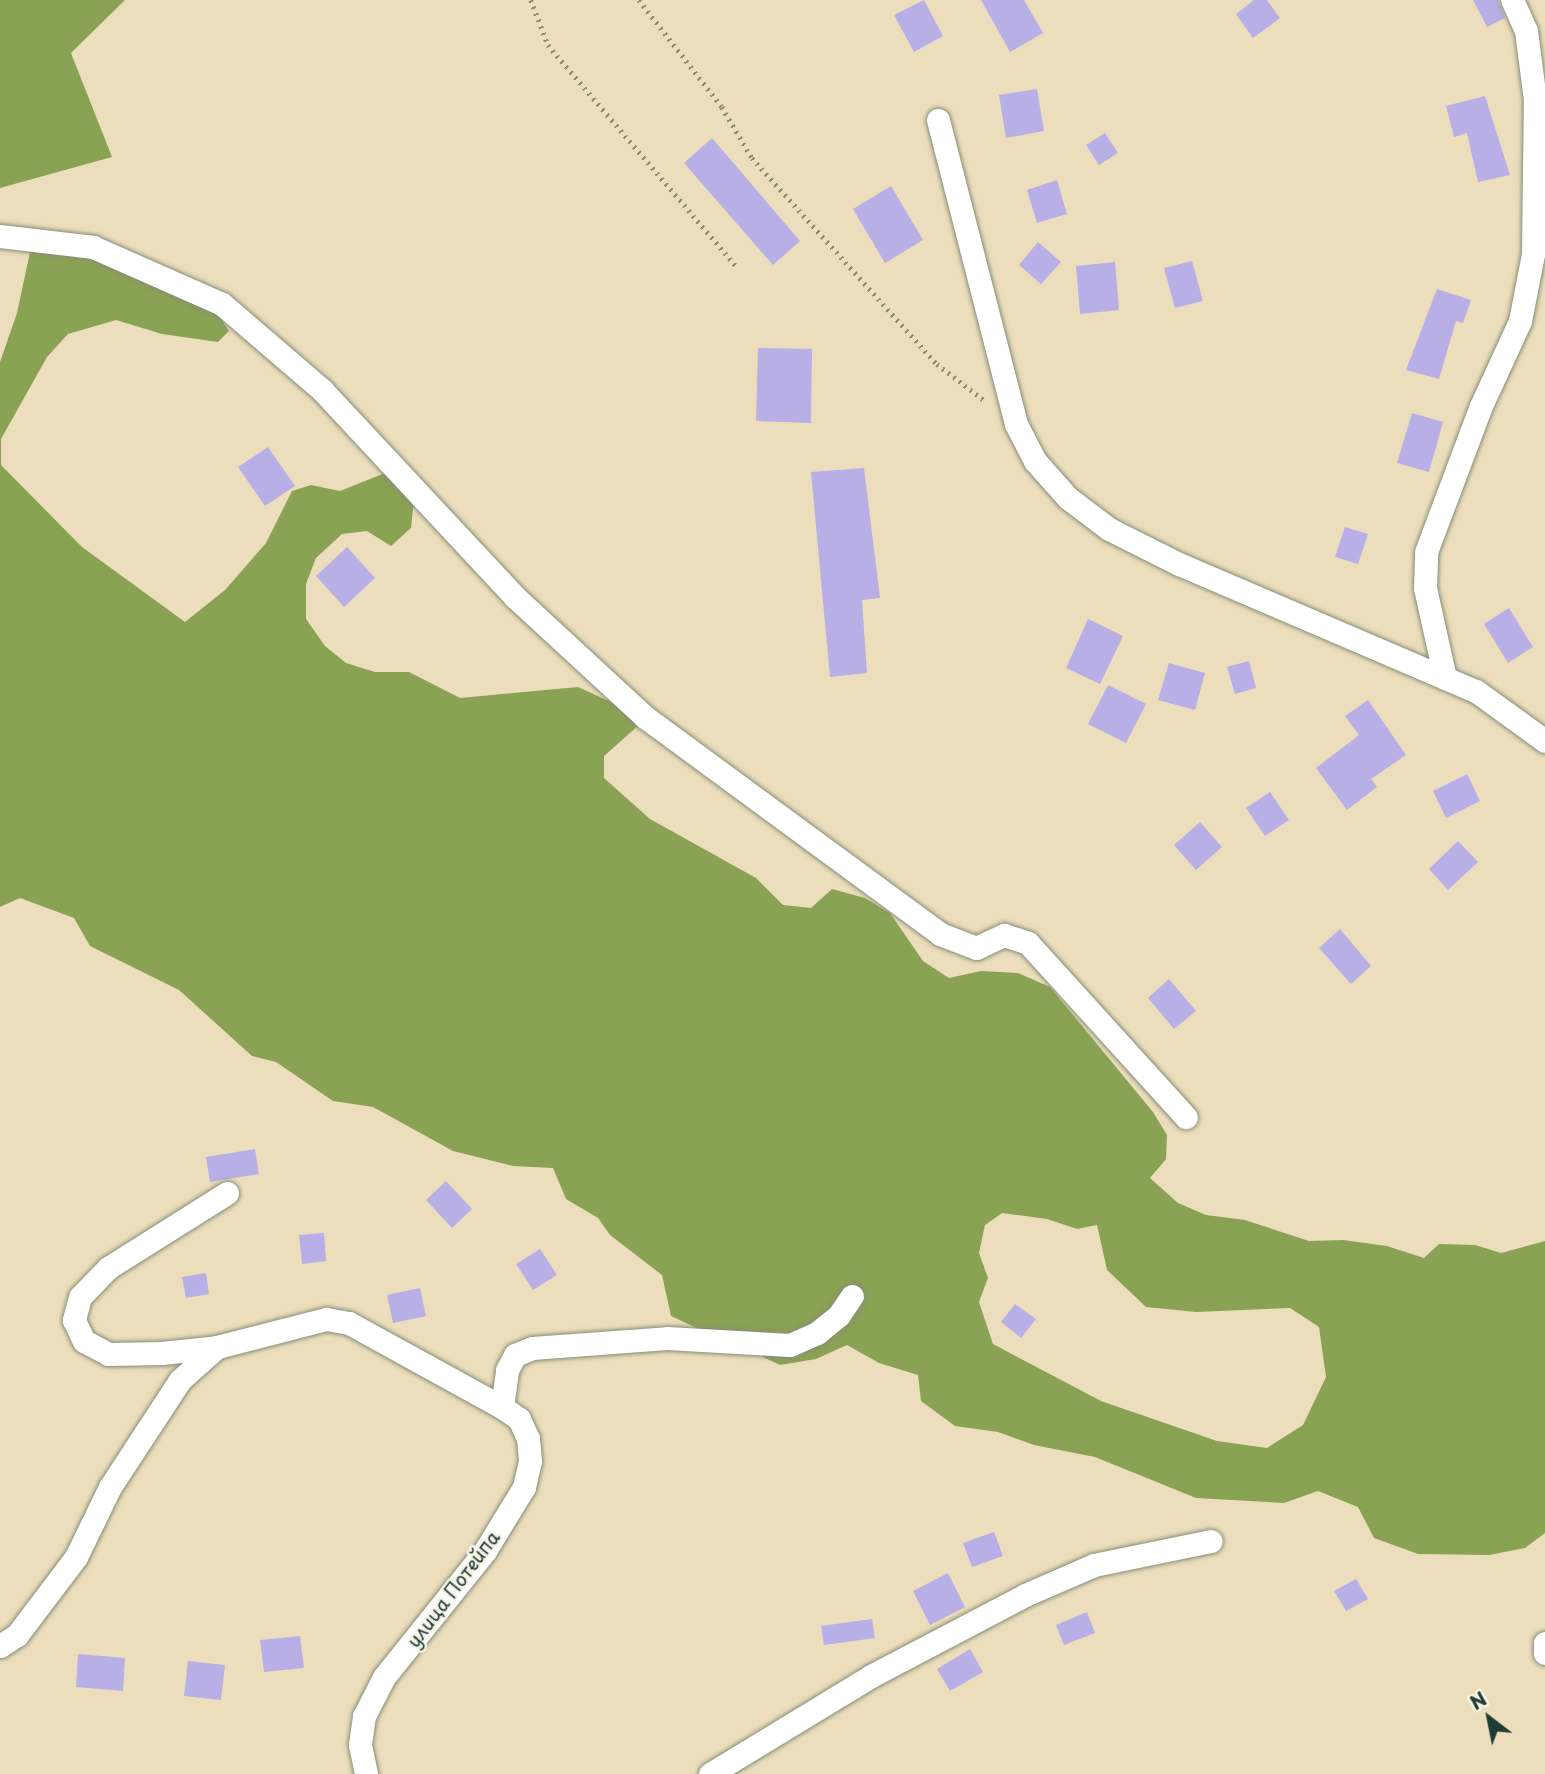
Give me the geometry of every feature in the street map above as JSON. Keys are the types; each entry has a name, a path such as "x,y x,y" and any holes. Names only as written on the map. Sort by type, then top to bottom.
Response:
{"street":[{"path":"1445,678 1425,587 1426,552 1480,408 1537,277 1533,254 1535,100 1526,31 1512,0"},
{"path":"938,120 1016,424 1035,461 1052,479 1109,529 1179,564 1476,691 1545,741"},
{"path":"0,236 93,247 222,304 323,390 524,606 645,717 940,934 976,948 1004,935 1028,943 1186,1117"},
{"name":"улица Потейпа","path":"227,1194 108,1268 80,1297 74,1320 83,1341 108,1354 217,1347 326,1319 349,1323 502,1407 519,1419 528,1438 530,1461 524,1487 485,1552 384,1677 364,1716 360,1745 366,1774"},
{"path":"502,1407 507,1370 515,1356 532,1348 667,1338 790,1345 824,1327 852,1296"},
{"path":"0,1646 17,1635 41,1608 76,1557 141,1436 180,1380 217,1347"},
{"path":"710,1774 871,1676 1025,1595 1094,1565 1211,1541"},
{"path":"1545,1643 1545,1653"}],"path":[{"path":"531,0 548,45 737,267"},
{"path":"639,0 722,107 752,158 937,364 1016,424"}],"green space":[{"path":"0,0 125,0 71,53 112,157 0,188"},
{"path":"32,243 102,256 219,316 229,331 218,342 162,334 116,320 68,334 47,357 1,439 1,465 82,547 185,622 225,590 266,543 292,491 311,485 340,491 385,473 414,500 411,528 391,546 367,531 342,534 316,558 306,584 306,619 325,646 346,663 375,672 409,672 460,698 578,687 611,702 639,725 604,756 604,778 650,819 756,878 783,905 811,908 832,889 865,898 890,913 923,961 949,978 981,971 1018,973 1050,987 1153,1112 1167,1135 1166,1159 1150,1178 1178,1203 1206,1215 1245,1220 1309,1241 1343,1240 1387,1246 1424,1258 1439,1244 1475,1245 1501,1253 1545,1241 1545,1533 1525,1548 1489,1555 1418,1554 1374,1538 1358,1507 1318,1491 1284,1503 1196,1498 1095,1457 1034,1445 998,1432 955,1426 921,1401 918,1375 879,1363 847,1345 816,1359 780,1365 763,1357 749,1337 699,1329 671,1316 662,1275 610,1235 598,1218 566,1199 553,1168 513,1166 453,1151 373,1107 333,1101 276,1062 252,1056 179,990 90,946 74,918 20,898 0,907 0,362 17,313","holes":["1002,1213 1047,1219 1077,1229 1097,1225 1107,1270 1146,1307 1196,1312 1290,1308 1319,1327 1326,1377 1303,1425 1267,1448 1217,1441 1101,1401 993,1344 979,1302 988,1278 979,1253 985,1225"]}],"building":[{"path":"924,0 943,36 914,52 894,15"},
{"path":"981,0 1024,0 1043,33 1010,52"},
{"path":"1254,0 1267,0 1280,18 1253,38 1236,14"},
{"path":"1473,0 1498,0 1505,18 1487,27"},
{"path":"1037,89 1044,131 1006,138 999,95"},
{"path":"1485,96 1510,175 1478,182 1467,133 1454,137 1446,106"},
{"path":"1105,133 1118,153 1099,165 1086,145"},
{"path":"712,138 800,241 773,265 684,163"},
{"path":"1057,180 1067,214 1037,223 1027,190"},
{"path":"891,186 923,240 885,263 853,209"},
{"path":"1038,242 1061,262 1041,284 1019,265"},
{"path":"1192,261 1203,301 1175,308 1164,268"},
{"path":"1115,262 1119,310 1080,314 1076,266"},
{"path":"1437,289 1471,300 1463,323 1456,321 1439,379 1406,370"},
{"path":"758,348 812,349 811,423 756,421"},
{"path":"1412,413 1443,422 1429,472 1397,463"},
{"path":"268,447 295,486 265,506 238,467"},
{"path":"864,468 880,598 862,600 867,673 830,677 811,472"},
{"path":"1345,527 1368,534 1358,564 1335,557"},
{"path":"347,547 375,578 344,607 316,576"},
{"path":"1509,608 1533,647 1508,663 1484,624"},
{"path":"1088,619 1123,636 1100,684 1066,668"},
{"path":"1249,661 1256,688 1235,694 1227,667"},
{"path":"1169,663 1205,673 1195,710 1158,700"},
{"path":"1108,685 1146,704 1126,743 1088,724"},
{"path":"1368,700 1406,755 1371,779 1377,787 1347,810 1316,768 1359,735 1345,716"},
{"path":"1467,774 1480,801 1446,818 1433,791"},
{"path":"1270,792 1289,820 1265,836 1246,808"},
{"path":"1200,822 1222,847 1196,870 1174,845"},
{"path":"1458,841 1478,862 1448,890 1429,869"},
{"path":"1340,929 1371,966 1351,984 1319,948"},
{"path":"1169,979 1196,1011 1174,1029 1148,998"},
{"path":"255,1149 259,1174 210,1182 206,1157"},
{"path":"446,1181 472,1209 452,1228 426,1200"},
{"path":"324,1233 326,1261 302,1264 299,1235"},
{"path":"540,1249 557,1275 533,1290 516,1264"},
{"path":"206,1273 209,1294 186,1298 182,1277"},
{"path":"420,1288 426,1316 393,1323 387,1295"},
{"path":"1015,1304 1036,1319 1021,1338 1001,1322"},
{"path":"994,1532 1003,1556 972,1567 963,1543"},
{"path":"948,1573 965,1607 930,1625 913,1591"},
{"path":"1356,1579 1368,1599 1346,1611 1334,1591"},
{"path":"1087,1612 1095,1633 1064,1645 1056,1625"},
{"path":"872,1619 875,1638 824,1645 821,1626"},
{"path":"300,1636 304,1668 264,1672 260,1640"},
{"path":"970,1649 983,1672 950,1691 937,1669"},
{"path":"78,1654 125,1658 123,1691 76,1687"},
{"path":"188,1661 225,1665 221,1700 184,1696"}]}
